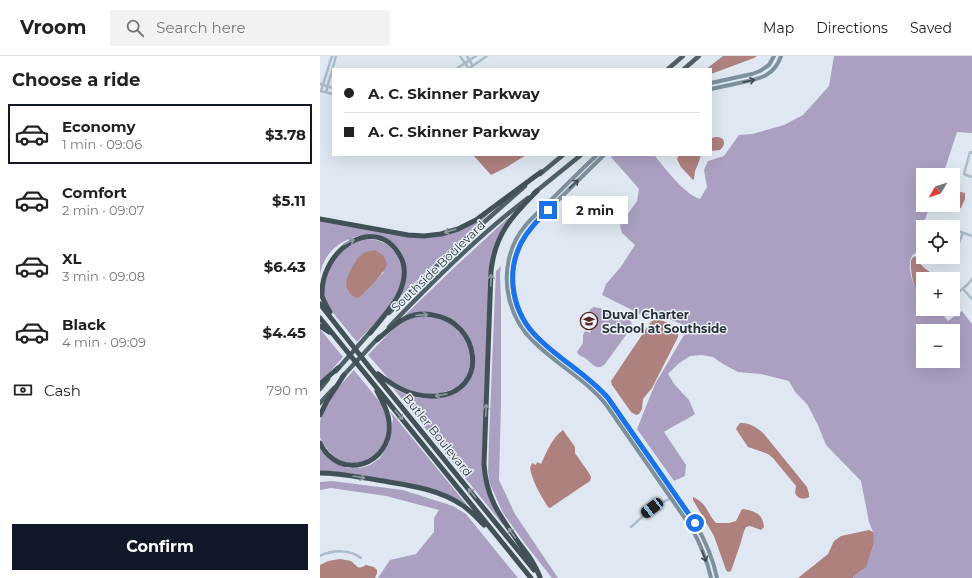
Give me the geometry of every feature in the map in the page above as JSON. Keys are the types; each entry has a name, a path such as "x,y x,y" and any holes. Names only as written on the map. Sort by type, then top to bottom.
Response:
{"highway":[{"path":"669,68 684,56"},
{"path":"685,68 699,56"},
{"name":"Southside Boulevard","path":"320,388 370,333 446,256 541,172 562,156"},
{"name":"Southside Boulevard","path":"320,403 419,296 468,249 509,213 579,156"},
{"path":"320,219 408,235 424,236 441,234 458,229 476,220 541,172"},
{"path":"537,191 508,222 493,257 491,271 484,464 486,483 495,506 532,560 541,578"},
{"path":"334,322 321,290 322,275 327,262 335,250 347,242 359,238 377,238 387,242 398,252 403,263 404,275 402,288 397,298 370,333"},
{"name":"Butler Boulevard","path":"320,304 370,368 541,578"},
{"path":"370,368 400,389 419,396 435,396 446,395 462,386 469,378 472,366 472,350 462,330 452,322 437,315 421,314 405,318 394,325 377,340"},
{"name":"Butler Boulevard","path":"320,318 531,578"},
{"path":"320,326 340,342"},
{"path":"320,384 338,368"},
{"path":"320,415 327,401 344,376"},
{"path":"320,443 332,459 346,465 353,466 364,464 380,454 388,437 389,422 386,408 374,384"},
{"path":"320,473 342,474 419,487 455,500 471,512 507,548"}],"main road":[{"path":"712,83 760,71 769,65 774,56"},
{"path":"712,89 762,78 770,73 781,56"},
{"path":"596,156 532,218 521,231 509,259 507,271 508,295 518,323 526,333 534,342 590,388 603,402 691,527 704,554 711,578"},
{"path":"603,156 538,220 521,243 514,264 513,282 517,306 525,322 538,339 595,385 608,398 702,534 709,550 717,578"},
{"path":"516,240 521,243"}],"street":[{"path":"332,56 320,91 332,94"},
{"path":"333,68 336,56"},
{"path":"460,56 468,68"},
{"path":"467,56 473,66"},
{"path":"458,68 476,56"},
{"path":"470,68 487,56"},
{"path":"326,92 332,71"},
{"path":"321,85 332,88"},
{"path":"972,153 970,152 964,174 972,177"},
{"path":"960,232 972,236"},
{"path":"960,240 963,233"},
{"path":"960,291 972,279"},
{"path":"963,288 972,299"},
{"path":"631,527 652,508 671,498"},
{"path":"320,556 338,551 361,558"}],"shaded area":[{"path":"723,56 757,56 712,74 712,68 707,68"},
{"path":"834,56 972,56 972,133 957,132 945,168 916,168 916,212 928,212 925,220 916,220 916,253 910,260 910,270 916,289 916,316 944,316 948,321 955,316 960,316 960,312 962,311 972,324 972,578 853,578 864,569 873,532 869,522 861,481 826,445 807,404 795,392 789,381 761,374 738,372 713,357 702,355 690,356 678,364 668,374 675,385 689,400 695,414 664,432 686,465 685,476 674,481 637,429 655,384 687,330 686,326 657,314 653,315 650,319 602,295 606,284 620,268 635,245 622,233 620,225 637,201 639,189 611,157 655,156 687,192 700,199 707,187 704,170 708,161 724,156 739,135 752,134 784,125 803,115 829,86"},
{"path":"712,138 722,138 724,144 720,150 712,151"},
{"path":"474,156 524,156 507,167 491,175"},
{"path":"678,156 701,156 693,180 681,167 677,159"},
{"path":"960,192 965,193 965,199 961,208"},
{"path":"489,214 443,255 400,297 405,285 402,257 379,236 374,234 348,239 335,247 325,259 320,274 320,220 409,237 436,236"},
{"path":"509,217 491,260 485,482 504,524 503,525 393,388 408,395 433,399 450,395 463,387 468,377 474,357 472,345 465,334 446,316 440,314 428,312 404,316"},
{"path":"360,239 380,241 392,249 402,268 403,274 401,282 394,299 377,321 357,342 329,308 324,295 323,282 336,252","holes":["356,260 384,272 365,292 349,292 347,280"]},
{"path":"375,250 384,256 387,265 370,287 358,298 355,297 348,290 346,284 347,277 354,263 359,257 369,251"},
{"path":"915,256 916,264 920,264 929,272 916,272 916,288 911,268 912,258"},
{"path":"501,266 501,403 499,480 515,514 558,578 552,578 526,545 503,513 490,484 488,472 496,271"},
{"path":"593,307 620,314 625,316 631,322 631,328 605,364 599,367 595,366 577,352 583,343 583,335 585,331 590,333 594,324 585,320"},
{"path":"425,315 447,320 465,337 472,357 467,378 456,388 436,395 414,393 390,380 368,355 394,328 411,317"},
{"path":"653,320 667,322 673,326 678,330 678,337 652,388 643,399 642,409 639,414 636,415 631,412 612,385 611,381"},
{"path":"320,329 343,357 320,383"},
{"path":"354,370 383,406 387,426 385,439 381,448 374,456 360,463 347,463 333,457 322,442 320,437 320,422 322,413 336,390"},
{"path":"390,411 467,505 466,506 457,499 439,491 320,472 320,447 327,456 347,468 360,468 370,465 380,458 389,442 393,419"},
{"path":"740,423 747,423 764,434 807,487 809,497 803,499 798,497 795,493 796,486 773,458 768,454 748,447 736,429"},
{"path":"563,430 575,447 575,453 591,477 590,481 550,508 537,488 530,468 532,463 536,465 537,462 541,464 553,441"},
{"path":"332,481 403,490 453,506 466,514 518,578 378,578 390,560 416,554 434,532 434,518 439,510 386,496 331,488 320,490 320,482"},
{"path":"693,497 702,502 716,523 729,523 736,521 742,509 755,512 762,519 764,527 761,530 750,526 746,527 731,571 728,572 726,570 714,536 693,500"},
{"path":"869,530 873,532 874,542 866,567 853,578 798,578 828,554 834,541 841,536"},
{"path":"340,559 351,561 359,568 366,565 374,567 377,570 375,578 320,578 320,565 328,561"}],"place":[{"name":"Duval Charter School at Southside","path":"589,321"}],"route":[{"path":"548,210 534,224 521,243 517,253 513,270 513,282 517,306 527,326 538,339 604,393 695,523"}]}
